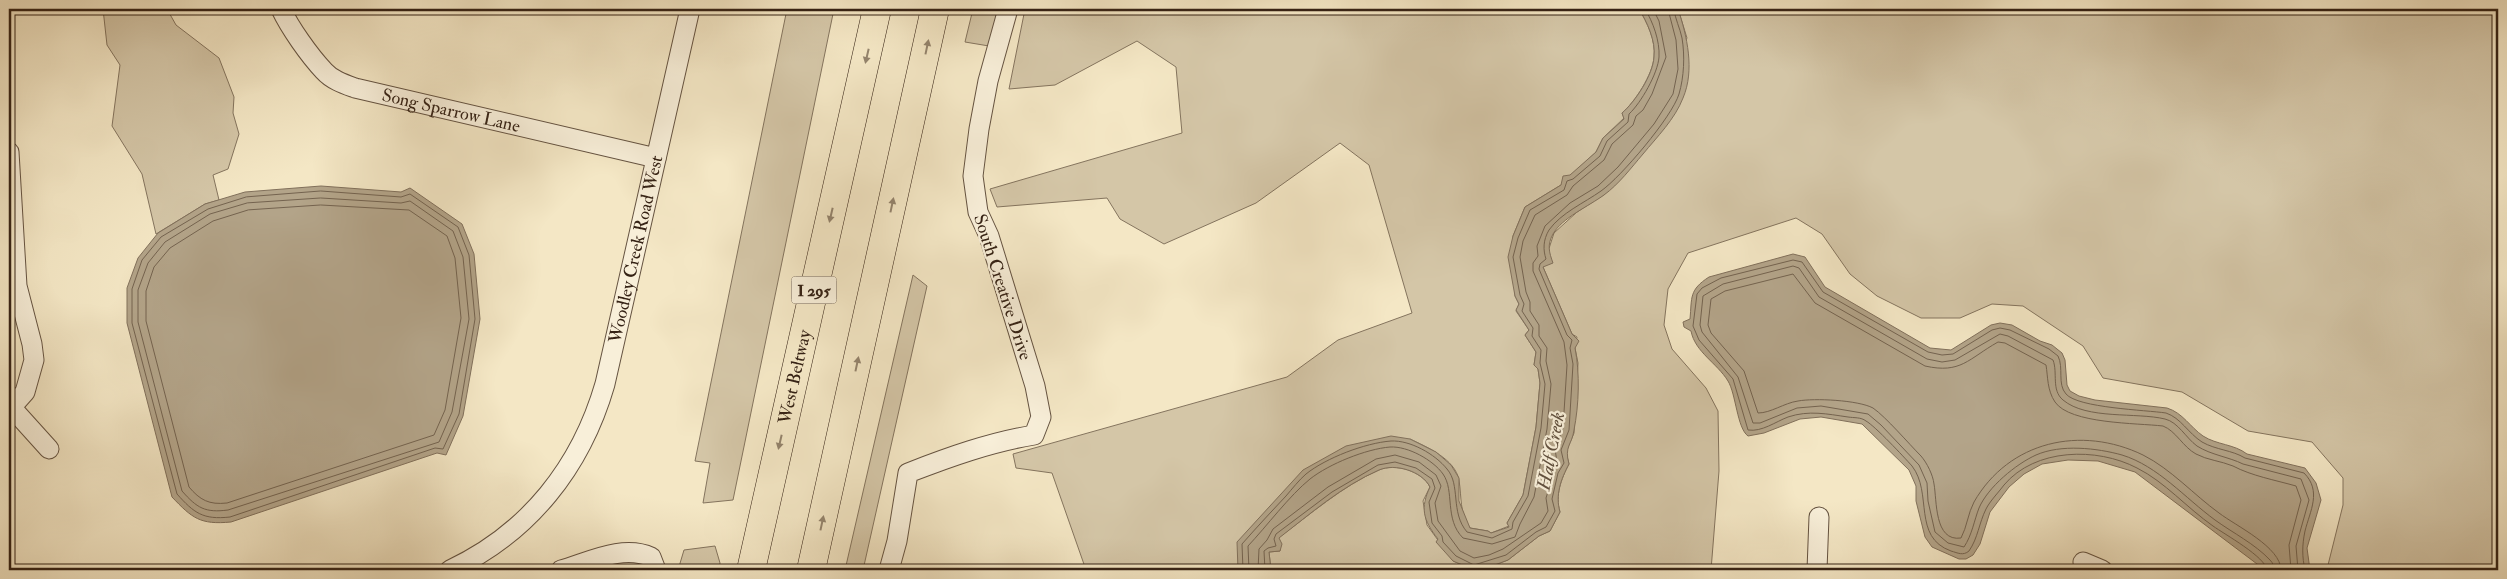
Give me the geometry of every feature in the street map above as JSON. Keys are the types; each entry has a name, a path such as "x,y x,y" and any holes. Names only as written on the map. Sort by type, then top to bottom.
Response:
{"highway":[{"name":"West Beltway","path":"751,570 877,9"},
{"path":"811,570 935,9"}],"street":[{"name":"Song Sparrow Lane","path":"281,9 286,19 324,72 339,82 355,88 656,158"},
{"name":"Woodley Creek Road West","path":"450,570 488,549 515,530 537,509 559,483 577,455 598,409 690,9"},
{"name":"South Creative Drive","path":"889,570 897,541 908,473 953,456 1011,439 1034,435 1041,417 1026,358 989,236 978,212 973,176 988,81 1008,9"},
{"path":"9,152 17,286 32,344 34,360 25,392 11,409 49,450"},
{"path":"1817,570 1819,517"},
{"path":"561,570 614,554 639,551 651,557 656,570"},
{"path":"2083,562 2102,570"}],"shaded area":[{"path":"103,9 167,9 176,25 219,58 234,97 233,113 239,134 228,169 213,175 219,200 205,204 156,234 142,174 112,126 120,65 107,45"},
{"path":"787,9 834,9 733,500 703,503 710,463 695,461"},
{"path":"973,9 1000,9 989,46 965,42"},
{"path":"1025,9 1639,9 1654,45 1653,64 1643,87 1622,113 1624,118 1603,138 1596,152 1561,185 1525,207 1513,236 1515,296 1519,304 1516,311 1529,330 1525,335 1536,352 1534,365 1538,369 1540,383 1536,427 1523,495 1507,523 1509,526 1491,533 1470,528 1462,510 1459,480 1452,466 1439,455 1410,439 1237,565 1238,570 1086,570 1052,473 1016,468 1013,454 1287,377 1338,340 1412,313 1369,165 1340,143 1256,203 1164,244 1120,219 1107,198 997,207 990,189 1182,133 1176,67 1137,41 1055,85 1009,89"},
{"path":"1678,9 2498,9 2498,570 2329,570 2328,565 2343,505 2343,478 2312,442 2248,431 2182,392 2103,378 2083,346 2023,306 1992,304 1960,318 1921,318 1877,296 1850,274 1822,234 1796,218 1688,253 1668,289 1664,325 1672,349 1706,388 1718,411 1719,471 1711,570 1271,570 1269,552 1280,551 1278,538 1339,492 1385,468 1393,467 1408,470 1426,481 1430,487 1423,501 1427,525 1453,561 1472,569 1492,566 1508,560 1539,536 1550,531 1560,512 1558,499 1560,487 1569,464 1566,452 1574,433 1578,363 1575,348 1577,337 1572,334 1543,267 1554,233 1577,212 1605,194 1687,38"},
{"path":"913,275 927,286 863,570 845,570"},
{"path":"715,546 720,563 719,570 678,570 684,550"}],"water":[{"name":"Half Creek","path":"1639,9 1678,9 1687,42 1689,76 1680,106 1660,134 1615,186 1557,228 1549,245 1553,263 1543,267 1572,334 1579,341 1575,348 1578,378 1576,420 1567,453 1569,464 1561,481 1558,499 1560,512 1550,531 1539,536 1508,560 1492,566 1472,569 1453,561 1436,542 1438,539 1426,520 1424,508 1430,487 1426,481 1408,470 1393,467 1385,468 1339,492 1279,538 1282,544 1280,551 1269,552 1271,570 1238,570 1237,542 1303,470 1346,446 1391,436 1410,439 1436,452 1451,465 1459,478 1459,501 1470,528 1491,533 1509,527 1507,523 1523,495 1536,427 1540,383 1538,369 1534,365 1536,352 1525,335 1529,330 1516,310 1519,304 1515,296 1508,257 1513,236 1525,207 1561,185 1563,176 1570,175 1596,152 1603,138 1624,119 1622,113 1643,88 1653,64 1654,45"},
{"path":"321,186 401,192 410,188 462,224 474,254 480,319 463,416 446,455 437,453 231,522 204,521 191,515 172,497 127,323 127,288 138,258 158,233 205,204 245,192"},
{"path":"1793,254 1805,257 1825,287 1930,348 1951,350 1991,325 2000,323 2012,325 2040,341 2052,345 2062,353 2065,360 2067,385 2070,391 2079,396 2095,400 2167,408 2178,413 2208,439 2237,448 2247,454 2305,468 2316,483 2321,500 2307,548 2310,570 2265,570 2135,472 2098,461 2068,460 2042,464 2024,474 2009,487 1990,512 1980,544 1973,555 1966,559 1959,559 1932,547 1925,537 1916,501 1916,486 1909,470 1862,424 1821,417 1800,419 1764,433 1748,436 1741,426 1728,381 1697,345 1691,331 1684,327 1683,322 1690,319 1695,290 1709,277"}]}
